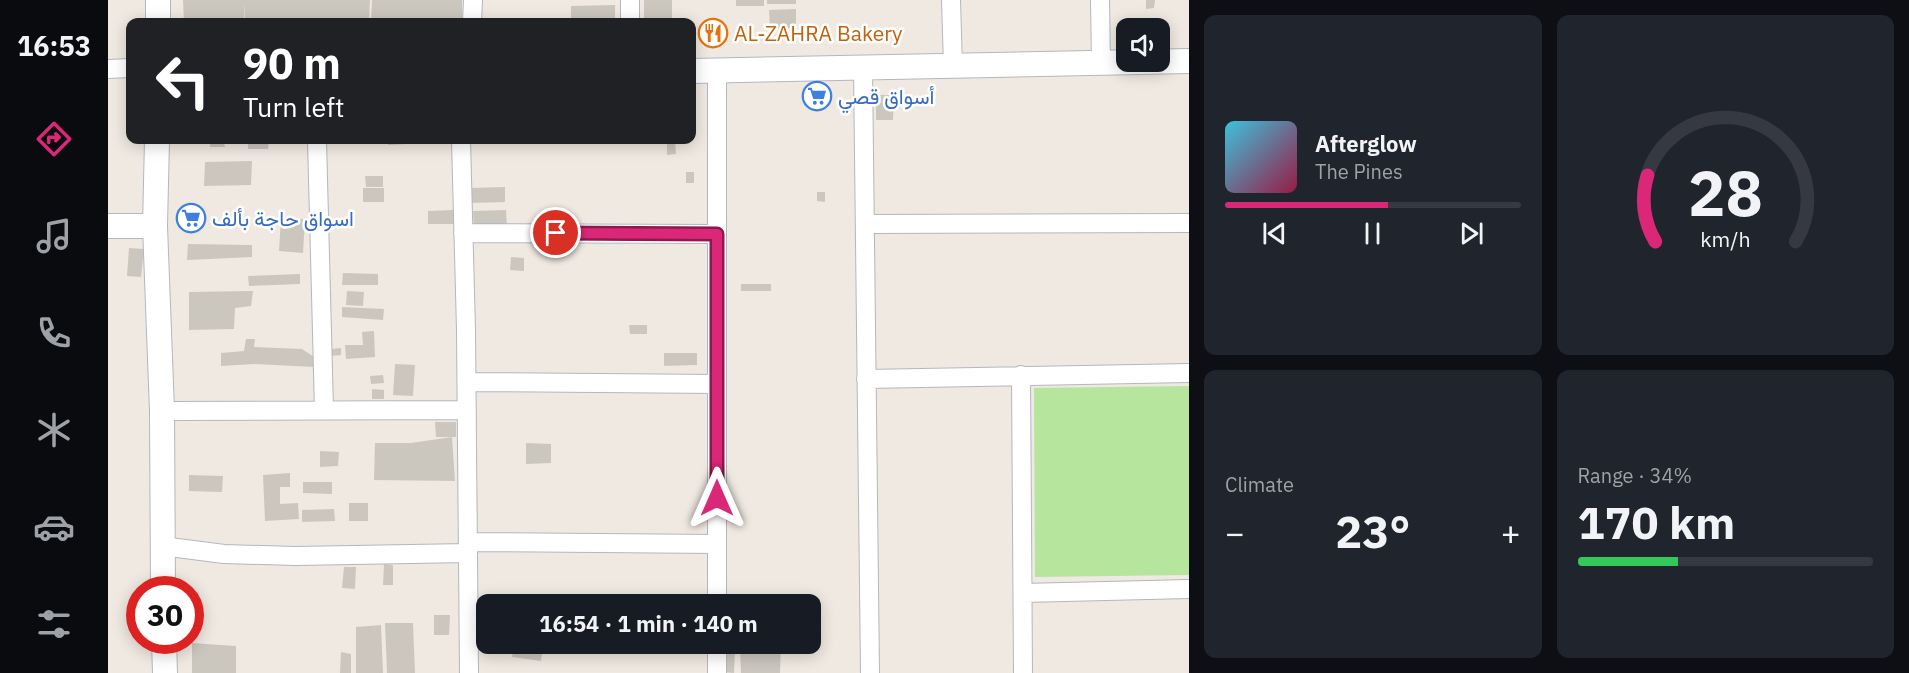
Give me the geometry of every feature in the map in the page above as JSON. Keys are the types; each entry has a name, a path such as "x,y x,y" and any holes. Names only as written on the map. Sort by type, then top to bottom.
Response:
{"street":[{"path":"158,0 158,18"},
{"path":"472,0 472,18"},
{"path":"630,0 630,18"},
{"path":"951,0 953,66"},
{"path":"1100,0 1101,63"},
{"path":"696,71 1189,62"},
{"path":"863,68 870,673"},
{"path":"108,69 126,69"},
{"path":"717,70 717,594"},
{"path":"157,144 154,226 162,411 163,576"},
{"path":"317,144 324,411"},
{"path":"461,144 467,382 469,673"},
{"path":"864,224 1189,223"},
{"path":"108,226 154,226"},
{"path":"463,233 717,234"},
{"path":"866,379 1189,373"},
{"path":"1021,375 1023,673"},
{"path":"467,382 717,384"},
{"path":"162,411 467,410"},
{"path":"162,546 224,554 296,556 468,547 717,544"},
{"path":"1023,593 1189,589"},
{"path":"164,654 165,673"},
{"path":"717,654 717,673"}],"green space":[{"path":"1189,386 1189,575 1035,577 1034,388"}],"building":[{"path":"183,0 370,0 369,18 245,18 245,3 244,18 184,18"},
{"path":"372,0 462,0 462,18 371,18"},
{"path":"644,0 672,0 672,18 644,18"},
{"path":"736,0 764,0 764,6 736,6"},
{"path":"767,0 796,0 796,4 767,4"},
{"path":"1146,0 1155,0 1154,8 1146,9"},
{"path":"615,5 615,18 571,18 571,6"},
{"path":"796,9 796,28 770,29 769,10"},
{"path":"876,95 894,95 893,120 876,120"},
{"path":"210,144 224,144 225,147 210,147"},
{"path":"248,144 269,144 268,149 248,149"},
{"path":"667,144 675,144 676,154 667,155"},
{"path":"252,161 251,185 204,186 205,162"},
{"path":"686,172 694,172 694,183 686,183"},
{"path":"365,176 383,176 383,187 366,187"},
{"path":"505,187 505,202 470,203 470,188"},
{"path":"363,188 384,188 384,202 363,202"},
{"path":"817,192 825,192 825,202 817,201"},
{"path":"453,210 454,224 428,224 428,211"},
{"path":"506,210 507,227 474,228 473,211"},
{"path":"281,218 305,219 303,253 279,251"},
{"path":"188,244 252,245 252,257 187,260"},
{"path":"129,248 144,249 141,277 127,276"},
{"path":"511,257 524,258 524,271 510,270"},
{"path":"343,273 378,274 378,285 342,285"},
{"path":"300,274 300,284 249,286 248,276"},
{"path":"741,284 771,284 771,291 741,291"},
{"path":"253,291 251,306 235,308 234,329 189,330 189,292"},
{"path":"347,291 364,292 363,306 346,305"},
{"path":"342,307 384,309 383,320 342,317"},
{"path":"629,325 647,325 647,334 630,334"},
{"path":"374,331 375,357 346,359 345,345 363,345 362,332"},
{"path":"246,339 255,339 254,347 302,349 314,357 314,367 254,364 221,366 221,353 244,351"},
{"path":"341,348 341,355 331,356 331,349"},
{"path":"664,353 697,353 697,365 664,366"},
{"path":"395,364 415,365 413,396 393,395"},
{"path":"383,375 384,383 371,384 370,376"},
{"path":"372,389 384,390 384,399 372,399"},
{"path":"435,422 456,422 456,437 436,437"},
{"path":"452,437 455,481 374,480 375,443 411,443"},
{"path":"526,443 551,444 551,463 526,464"},
{"path":"320,451 339,452 338,466 320,467"},
{"path":"290,473 290,487 280,487 280,504 298,503 299,519 265,521 263,475"},
{"path":"189,475 223,476 222,492 189,491"},
{"path":"303,482 332,482 332,494 303,493"},
{"path":"349,503 368,503 368,521 349,521"},
{"path":"334,509 335,521 302,522 302,510"},
{"path":"384,564 393,565 393,585 383,585"},
{"path":"344,567 356,567 355,589 342,588"},
{"path":"434,615 450,615 449,635 434,635"},
{"path":"385,623 413,623 415,673 387,673"},
{"path":"381,625 383,673 356,673 356,627"},
{"path":"204,644 236,646 236,673 192,673 192,654 204,654"},
{"path":"341,652 351,654 351,673 340,673"},
{"path":"512,654 542,654 541,661 512,657"},
{"path":"723,654 735,654 734,673 722,672"},
{"path":"740,654 781,654 780,673 741,673"}],"place":[{"name":"AL-ZAHRA Bakery","path":"713,33"},
{"name":"أسواق قصي","path":"817,96"},
{"name":"اسواق حاجة بألف","path":"191,218"}],"route":[{"path":"556,233 717,234 717,498"}]}
